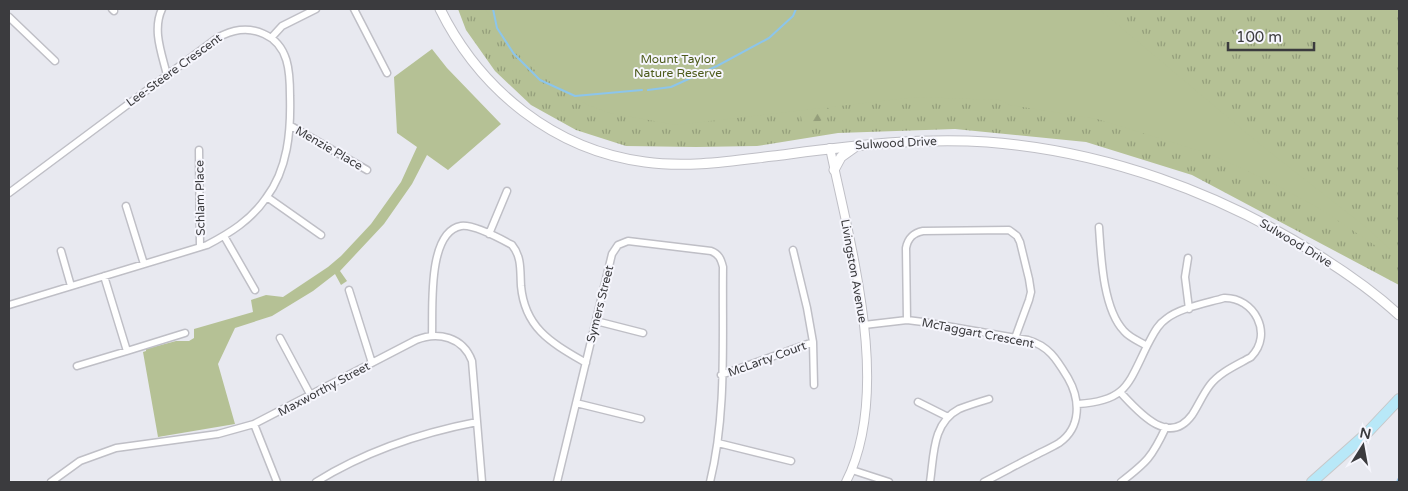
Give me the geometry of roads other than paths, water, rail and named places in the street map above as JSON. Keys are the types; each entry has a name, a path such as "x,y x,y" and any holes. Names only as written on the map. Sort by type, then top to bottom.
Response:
{"main road":[{"name":"Sulwood Drive","path":"440,9 464,51 498,91 517,108 537,123 581,145 619,157 673,164 714,163 830,148 912,140 994,143 1078,155 1139,171 1201,193 1278,230 1331,263 1380,297 1399,307"},
{"path":"834,170 840,157 857,145"},
{"name":"Sulwood Drive","path":"1380,297 1399,315"},
{"path":"1312,482 1366,434 1399,399"}],"street":[{"path":"162,9 157,32 167,75"},
{"path":"9,305 200,247 224,236 242,224 267,197 278,177 284,159 290,126 290,74 288,63 282,49 272,38 282,26 316,9"},
{"path":"354,9 387,73"},
{"path":"9,16 55,61"},
{"name":"Lee-Steere Crescent","path":"9,193 217,38 226,33 247,29 258,31 272,38"},
{"name":"Menzie Place","path":"290,126 368,170"},
{"name":"Livingston Avenue","path":"830,148 861,301 867,364 865,404 859,443 852,470 846,482"},
{"name":"Schlam Place","path":"199,150 200,247"},
{"path":"489,234 508,191"},
{"path":"267,197 320,235"},
{"path":"126,206 144,264"},
{"path":"482,482 474,372 470,356 463,347 451,339 432,336 437,254 441,243 451,230 462,226 472,227 512,245 517,251 520,262 524,301 534,325 552,342 586,362"},
{"path":"1099,227 1103,278 1114,315 1124,332 1147,346"},
{"path":"907,320 906,248 912,235 923,231 1010,230 1017,236 1020,242 1031,288 1029,300 1015,338"},
{"path":"224,236 255,290"},
{"name":"Symers Street","path":"557,482 612,254 618,245 628,241 711,251 718,255 723,267 722,375 718,443 710,482"},
{"name":"McLarty Court","path":"794,250 813,342 814,386"},
{"path":"61,251 71,286"},
{"path":"1188,258 1185,277 1189,309"},
{"path":"104,276 127,351"},
{"path":"349,290 372,363"},
{"path":"984,482 1059,443 1072,429 1076,420 1078,404 1098,403 1108,400 1120,392 1129,380 1156,329 1166,318 1224,298 1236,298 1249,306 1256,315 1261,339 1256,352 1217,378 1186,421 1173,428 1152,423 1144,418 1120,392"},
{"name":"McTaggart Crescent","path":"864,325 907,320 1038,343 1054,356 1074,389 1078,404"},
{"path":"596,321 643,333"},
{"path":"77,366 185,333"},
{"name":"Maxworthy Street","path":"51,482 80,461 116,448 218,434 254,424 416,340 432,336"},
{"path":"280,338 311,396"},
{"name":"McLarty Court","path":"722,375 813,342"},
{"path":"930,482 938,433 948,417 960,409 989,399"},
{"path":"918,402 948,417"},
{"path":"576,404 641,419"},
{"path":"316,482 353,462 389,446 433,431 477,422"},
{"path":"254,424 277,482"},
{"path":"1121,482 1144,464 1153,454 1166,427"},
{"path":"718,443 791,460"},
{"path":"852,470 890,482"}],"waterway":[{"path":"493,9 497,28 514,54 540,80 575,96 642,90"},
{"path":"648,90 671,87 717,66 769,38 793,16 796,9"},
{"path":"1397,482 1399,478"}],"park label":[{"name":"Mount Taylor Nature Reserve","path":"678,66"}]}
